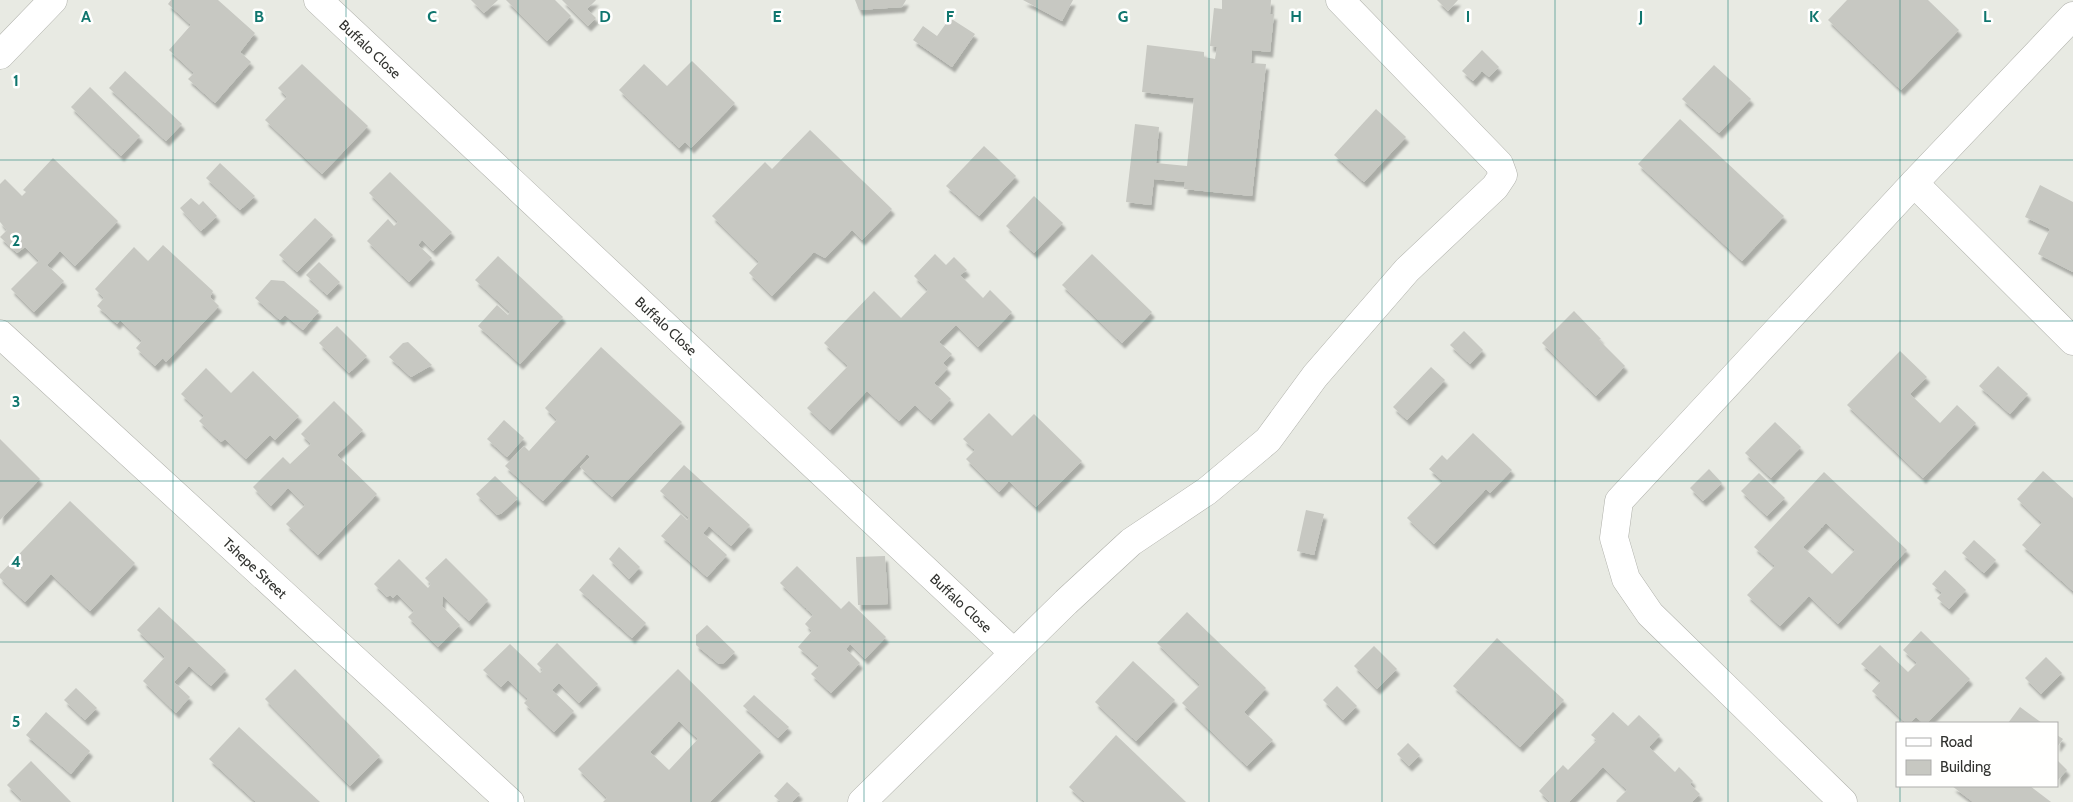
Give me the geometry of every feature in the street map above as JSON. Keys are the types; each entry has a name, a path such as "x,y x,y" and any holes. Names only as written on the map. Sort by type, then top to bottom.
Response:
{"street":[{"path":"0,55 53,0"},
{"name":"Buffalo Close","path":"318,0 1014,653"},
{"path":"862,802 1131,542 1207,491 1268,440 1315,376 1407,270 1495,187 1502,175 1499,164 1340,0"},
{"path":"1843,802 1650,614 1626,579 1614,538 1619,501 1914,183 2073,16"},
{"path":"1914,183 2073,341"},
{"name":"Tshepe Street","path":"0,334 510,802"}],"building":[{"path":"171,0 218,0 255,33 240,52 251,62 215,103 188,79 194,73 169,50 191,25 168,4"},
{"path":"471,0 498,0 484,13"},
{"path":"506,0 555,0 571,16 547,41"},
{"path":"562,0 596,0 587,9 596,18 588,26"},
{"path":"855,0 906,0 902,7 859,10"},
{"path":"1023,0 1073,0 1062,21"},
{"path":"1222,0 1271,0 1270,14 1274,14 1270,52 1252,50 1251,63 1266,64 1252,196 1184,189 1185,182 1154,179 1151,205 1126,202 1135,124 1159,127 1156,163 1187,166 1194,98 1142,92 1147,45 1204,52 1204,57 1215,59 1217,47 1210,46 1214,8 1222,9"},
{"path":"1437,0 1458,0 1448,11"},
{"path":"1847,0 1928,0 1959,30 1901,90 1828,20"},
{"path":"950,18 975,34 952,67 913,40 923,26 937,36"},
{"path":"1482,50 1499,67 1489,77 1482,71 1473,81 1462,71"},
{"path":"692,61 735,103 691,148 685,142 679,148 619,90 644,64 667,86"},
{"path":"302,64 368,126 322,174 265,120 287,97 278,88"},
{"path":"1714,65 1751,99 1719,133 1682,99"},
{"path":"125,71 182,124 166,141 109,88"},
{"path":"90,87 140,136 121,156 71,107"},
{"path":"1376,109 1406,137 1364,182 1334,155"},
{"path":"1680,119 1784,216 1742,261 1638,164"},
{"path":"810,130 892,209 862,240 852,230 825,258 814,252 772,296 749,273 759,262 712,216 765,162 772,169"},
{"path":"984,146 1016,176 979,216 946,186"},
{"path":"53,158 118,221 75,266 60,251 47,265 64,281 34,312 11,289 39,261 25,247 17,253 0,237 7,230 0,222 0,184 5,179 22,196 26,192 23,190"},
{"path":"220,163 255,196 240,210 206,178"},
{"path":"390,172 452,232 433,251 422,240 418,245 432,258 409,282 367,241 388,219 394,226 398,222 369,193"},
{"path":"2040,185 2073,202 2073,272 2038,254 2050,229 2025,217"},
{"path":"1034,196 1063,223 1034,253 1006,226"},
{"path":"191,198 199,205 203,201 217,216 201,231 180,208"},
{"path":"315,218 333,235 297,272 279,255"},
{"path":"163,245 213,291 210,297 219,306 166,362 163,358 155,366 136,348 142,341 120,320 117,324 97,306 104,298 95,289 134,247 148,261"},
{"path":"935,254 946,265 954,257 967,270 960,275 983,298 990,290 1012,312 978,347 956,325 939,342 952,354 943,363 948,368 934,383 951,399 931,420 915,405 899,421 867,391 830,430 807,408 848,366 824,343 874,291 901,318 928,290 914,276"},
{"path":"1092,254 1152,312 1122,343 1062,285"},
{"path":"498,256 563,317 520,364 478,326 497,305 508,315 510,312 475,280"},
{"path":"319,262 340,282 327,295 306,275"},
{"path":"271,280 284,281 319,311 303,330 285,315 280,320 255,298"},
{"path":"1574,311 1625,366 1596,396 1542,343"},
{"path":"337,326 367,356 349,373 319,343"},
{"path":"1464,331 1483,350 1470,364 1450,345"},
{"path":"408,342 432,365 411,377 389,357 403,343"},
{"path":"601,347 682,422 612,497 580,467 590,457 587,454 543,501 505,466 524,446 529,451 557,420 545,408"},
{"path":"1900,351 1927,377 1910,394 1940,423 1957,405 1976,423 1923,478 1847,405"},
{"path":"1998,366 2028,394 2010,414 1979,386"},
{"path":"1431,367 1445,380 1407,420 1393,407"},
{"path":"206,368 231,393 253,371 299,416 275,440 270,435 246,459 225,439 221,442 199,421 204,416 181,394"},
{"path":"334,401 363,430 337,455 377,494 318,555 286,524 305,505 288,488 271,506 253,487 283,457 290,464 311,444 301,434"},
{"path":"989,413 1012,436 1034,414 1082,461 1036,507 1009,481 999,492 966,459 975,450 963,439"},
{"path":"504,420 524,438 507,457 487,439"},
{"path":"1775,422 1801,447 1771,478 1745,453"},
{"path":"1473,433 1512,470 1490,493 1486,489 1434,544 1407,518 1443,481 1429,469 1442,455 1447,460"},
{"path":"0,439 40,479 0,520"},
{"path":"684,465 750,525 731,546 709,526 703,533 727,555 707,577 661,536 681,514 687,520 689,518 660,491"},
{"path":"1709,469 1722,483 1703,501 1690,488"},
{"path":"2043,471 2073,498 2073,591 2022,545 2042,523 2017,499"},
{"path":"1824,472 1907,550 1838,624 1809,596 1780,626 1747,595 1775,566 1754,547","holes":["1826,523 1855,550 1832,574 1803,547"]},
{"path":"1759,473 1785,498 1767,516 1741,491"},
{"path":"495,476 518,498 502,513 497,515 476,494"},
{"path":"70,501 135,563 90,611 51,574 25,602 0,578 0,574"},
{"path":"1306,510 1324,514 1314,555 1297,551"},
{"path":"1974,540 1996,560 1984,573 1962,553"},
{"path":"619,547 640,567 629,579 609,559"},
{"path":"885,556 888,604 858,605 856,557"},
{"path":"446,558 488,600 469,621 443,596 442,606 460,625 438,647 408,617 414,611 397,594 393,598 390,595 387,597 374,584 399,559 428,588 431,584 425,578"},
{"path":"797,566 841,609 849,601 886,637 865,659 850,644 846,649 860,663 831,693 811,674 819,666 798,647 812,631 805,624 813,615 780,583"},
{"path":"1945,570 1966,590 1949,609 1937,598 1942,593 1932,584"},
{"path":"593,574 646,623 632,638 579,590"},
{"path":"159,607 226,670 211,686 189,666 174,682 190,697 176,713 143,681 165,657 137,630"},
{"path":"1187,612 1266,688 1244,712 1273,740 1247,766 1182,703 1200,685 1157,643"},
{"path":"707,625 735,652 724,663 719,664 696,645 696,635"},
{"path":"1921,631 1970,679 1928,722 1922,722 1916,717 1911,722 1905,722 1872,691 1881,681 1861,664 1880,645 1908,672 1917,663 1903,650"},
{"path":"1497,638 1564,700 1520,747 1453,686"},
{"path":"557,643 598,684 579,703 559,683 552,690 574,711 554,732 524,703 528,699 508,680 501,687 483,670 510,644 540,673 543,670 537,664"},
{"path":"1374,646 1397,669 1377,689 1354,666"},
{"path":"2046,657 2062,673 2041,694 2025,678"},
{"path":"1133,661 1175,700 1136,741 1095,702"},
{"path":"295,669 380,756 350,786 265,699"},
{"path":"678,669 761,751 710,802 603,802 607,798 578,769","holes":["679,721 698,739 669,770 650,752"]},
{"path":"1337,686 1357,706 1343,720 1323,700"},
{"path":"76,688 97,708 85,720 64,700"},
{"path":"754,695 789,727 778,738 743,706"},
{"path":"2020,707 2041,722 2009,722"},
{"path":"46,712 90,751 71,774 26,735"},
{"path":"1613,712 1628,726 1639,715 1660,735 1649,747 1675,772 1679,767 1693,781 1690,784 1700,794 1692,802 1617,802 1627,790 1603,767 1569,802 1550,802 1539,791 1563,765 1568,770 1597,740 1591,735"},
{"path":"239,727 320,802 256,802 209,759"},
{"path":"1116,735 1186,802 1085,802 1069,787"},
{"path":"2058,736 2063,739 2058,746"},
{"path":"1408,743 1420,755 1409,766 1397,754"},
{"path":"31,761 71,802 21,802 22,800 7,785"},
{"path":"2058,761 2067,770 2058,780"},
{"path":"787,782 800,794 792,802 781,802 774,796"},
{"path":"1953,787 2031,787 2051,802 1973,802"}]}
